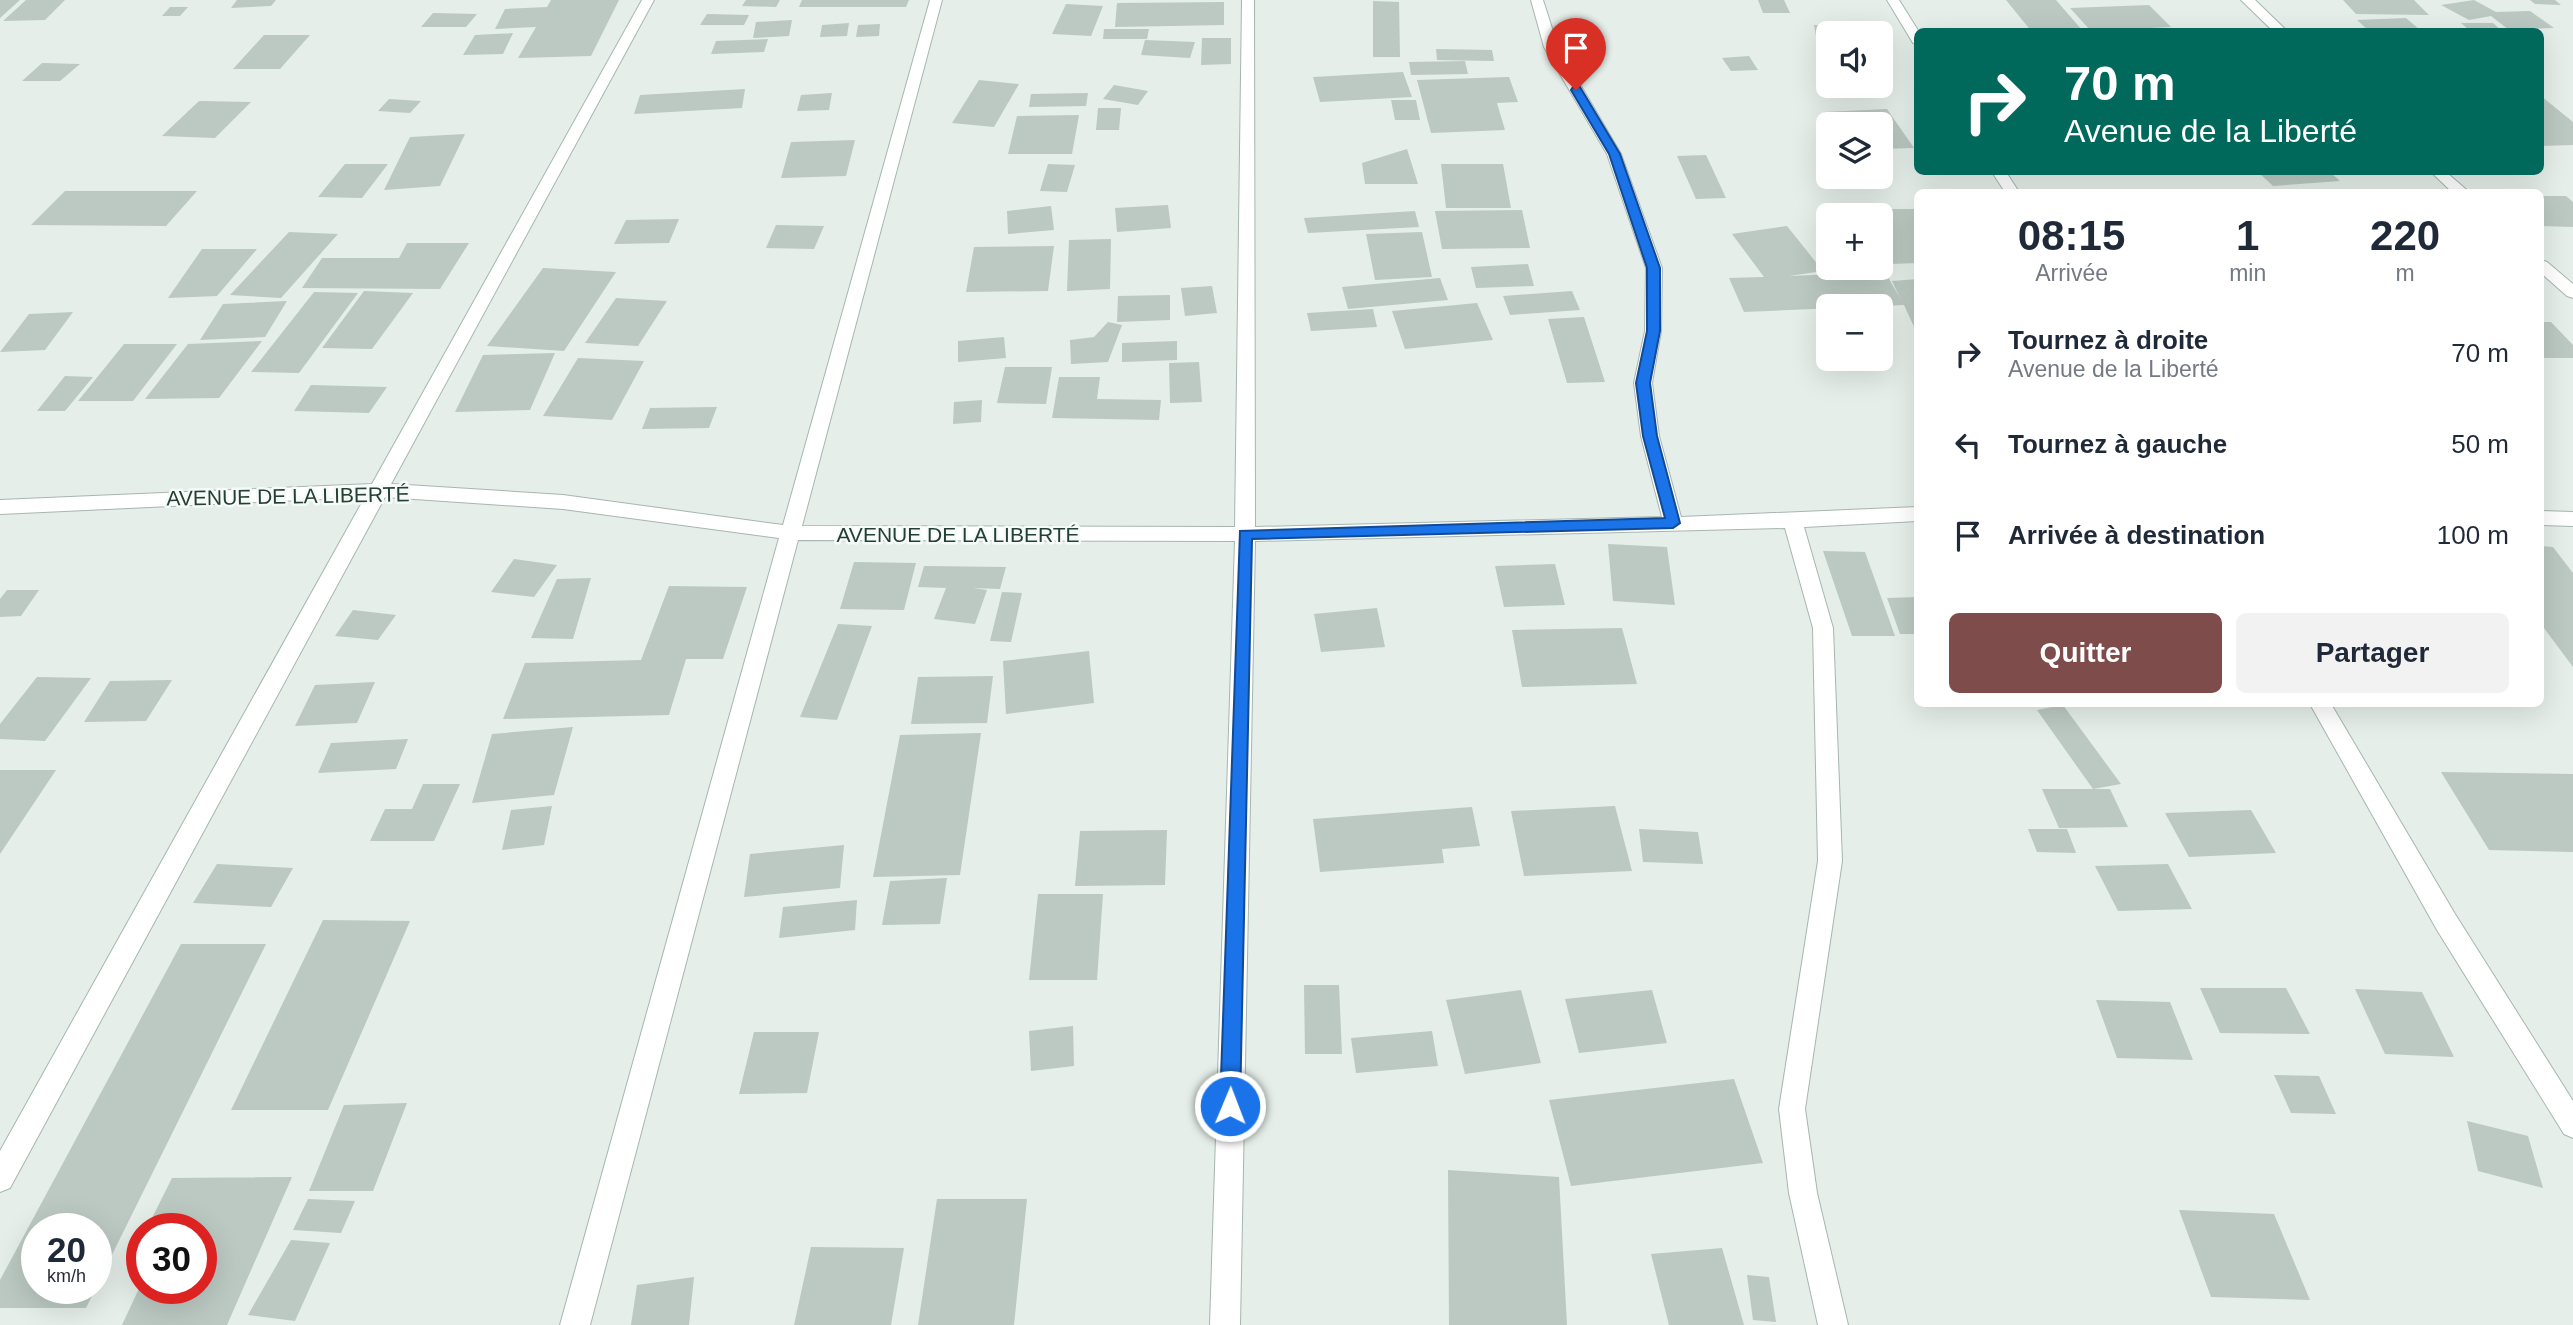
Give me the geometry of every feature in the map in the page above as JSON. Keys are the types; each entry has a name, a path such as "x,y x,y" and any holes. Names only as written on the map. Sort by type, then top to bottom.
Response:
{"street":[{"path":"0,1178 376,490 648,0"},
{"path":"575,1325 721,777 792,533 936,0"},
{"path":"1225,1325 1245,534 1248,0"},
{"path":"1536,0 1551,47 1615,154 1654,268 1653,331 1643,383 1650,436 1673,523"},
{"path":"1893,0 1914,34"},
{"path":"2247,0 2278,28"},
{"path":"2441,175 2458,189"},
{"path":"2544,268 2573,293"},
{"name":"AVENUE DE LA LIBERTÉ","path":"0,507 376,490 563,502 792,533 1245,534 1793,521 1914,514"},
{"path":"2544,518 2573,519"},
{"path":"1793,521 1823,628 1830,861 1791,1109 1802,1193 1833,1325"},
{"path":"2322,707 2446,922 2573,1125"}],"building":[{"path":"0,0 20,0 0,18"},
{"path":"26,0 65,0 45,20 3,21"},
{"path":"237,0 276,0 271,6 231,8"},
{"path":"551,0 619,0 591,56 518,58 536,27 495,29 505,9 547,7"},
{"path":"746,0 780,0 776,7 742,6"},
{"path":"802,0 909,0 906,7 799,7"},
{"path":"1758,0 1784,0 1790,13 1763,13"},
{"path":"2006,0 2056,0 2080,28 2029,28"},
{"path":"2343,0 2414,0 2429,15 2356,14"},
{"path":"2474,0 2496,12 2530,11 2554,28 2506,28 2491,16 2469,20 2441,5"},
{"path":"2530,0 2555,0 2561,5 2535,4"},
{"path":"1373,1 1399,2 1400,57 1373,57"},
{"path":"1224,2 1224,25 1115,27 1117,3"},
{"path":"1066,4 1103,6 1091,36 1052,34"},
{"path":"2149,5 2171,27 2088,28 2070,8"},
{"path":"170,7 188,7 180,16 162,16"},
{"path":"433,13 477,14 466,27 421,27"},
{"path":"707,14 749,15 744,25 700,25"},
{"path":"2406,18 2418,28 2366,28 2357,20"},
{"path":"792,20 789,36 753,38 756,22"},
{"path":"849,23 847,36 820,37 822,25"},
{"path":"2461,23 2493,23 2499,28 2467,28"},
{"path":"880,24 879,36 856,37 858,25"},
{"path":"1104,29 1149,29 1147,39 1103,39"},
{"path":"513,33 503,54 463,55 475,35"},
{"path":"264,35 310,35 280,69 233,69"},
{"path":"1202,38 1231,38 1231,64 1201,65"},
{"path":"768,39 764,52 711,54 716,41"},
{"path":"1145,40 1195,42 1190,58 1141,55"},
{"path":"1436,49 1492,50 1494,61 1437,60"},
{"path":"1749,56 1758,70 1731,71 1722,58"},
{"path":"1465,61 1468,74 1411,75 1409,62"},
{"path":"42,63 80,64 60,81 22,81"},
{"path":"1403,72 1412,97 1320,102 1313,77"},
{"path":"1509,77 1518,102 1497,103 1505,130 1431,133 1417,80"},
{"path":"979,80 1019,84 994,127 952,123"},
{"path":"1114,85 1148,91 1138,105 1103,99"},
{"path":"745,89 742,108 634,114 640,95"},
{"path":"832,93 829,110 797,111 801,95"},
{"path":"1088,93 1086,106 1029,107 1031,94"},
{"path":"2544,98 2573,122 2573,145 2544,146"},
{"path":"389,99 421,101 410,113 378,111"},
{"path":"1391,100 1416,100 1420,120 1395,120"},
{"path":"199,101 251,102 215,138 162,136"},
{"path":"1098,108 1121,108 1119,130 1096,130"},
{"path":"1887,109 1889,112 1824,112"},
{"path":"1079,115 1072,154 1008,154 1017,116"},
{"path":"1893,118 1914,148 1893,149"},
{"path":"465,134 440,186 384,190 410,137"},
{"path":"855,140 846,176 781,178 791,142"},
{"path":"1407,149 1418,184 1365,184 1362,163"},
{"path":"1706,155 1726,198 1696,199 1677,156"},
{"path":"345,164 388,164 362,198 318,197"},
{"path":"1048,164 1075,165 1067,192 1040,191"},
{"path":"1441,164 1503,164 1511,208 1446,208"},
{"path":"2261,175 2333,175 2340,181 2273,186"},
{"path":"65,191 197,191 166,226 31,225"},
{"path":"2544,196 2566,196 2573,202 2573,227 2544,226"},
{"path":"1168,205 1171,228 1117,232 1115,208"},
{"path":"1051,206 1054,230 1008,234 1007,211"},
{"path":"1893,209 1914,209 1914,263 1893,264"},
{"path":"1522,210 1530,248 1442,249 1435,211"},
{"path":"1415,211 1419,227 1308,233 1304,218"},
{"path":"679,219 669,243 614,244 626,220"},
{"path":"776,225 824,226 814,249 766,248"},
{"path":"1787,226 1816,262 1816,272 1789,276 1816,275 1816,280 1890,280 1900,298 1892,281 1914,279 1914,327 1904,305 1893,305 1893,294 1816,294 1816,309 1744,312 1729,278 1764,277 1732,234"},
{"path":"289,232 338,234 281,298 230,295"},
{"path":"1422,232 1432,277 1375,280 1366,234"},
{"path":"1111,239 1110,289 1067,291 1069,240"},
{"path":"407,243 469,243 440,289 302,288 322,258 399,258"},
{"path":"1054,246 1048,291 966,292 974,247"},
{"path":"202,249 257,249 217,296 168,298"},
{"path":"1528,264 1534,286 1476,288 1471,267"},
{"path":"543,268 616,272 564,351 487,346"},
{"path":"1440,278 1448,300 1348,309 1342,287"},
{"path":"1212,286 1217,313 1185,316 1181,288"},
{"path":"364,291 413,293 372,349 322,348"},
{"path":"1572,291 1580,310 1510,315 1503,296"},
{"path":"314,292 358,293 299,373 251,372"},
{"path":"1170,295 1170,320 1117,322 1118,296"},
{"path":"616,298 667,301 638,346 585,343"},
{"path":"287,301 265,337 200,340 223,304"},
{"path":"1477,303 1493,340 1405,349 1392,311"},
{"path":"1373,309 1377,327 1311,331 1307,313"},
{"path":"73,312 45,350 0,352 29,314"},
{"path":"1584,317 1605,382 1567,383 1548,319"},
{"path":"1108,322 1122,325 1108,362 1071,364 1070,340 1094,337"},
{"path":"2544,322 2551,322 2573,345 2573,358 2544,358"},
{"path":"1004,337 1006,358 958,362 958,341"},
{"path":"262,341 219,398 145,399 188,344"},
{"path":"1177,341 1177,360 1122,362 1122,343"},
{"path":"124,344 177,344 133,401 78,401"},
{"path":"555,353 530,410 455,412 483,355"},
{"path":"578,358 644,361 612,420 543,416"},
{"path":"1199,362 1202,402 1170,403 1169,363"},
{"path":"1005,367 1052,367 1046,404 997,403"},
{"path":"65,376 93,377 65,411 37,411"},
{"path":"1059,377 1100,377 1097,399 1161,400 1159,420 1052,418"},
{"path":"311,385 387,387 369,413 294,411"},
{"path":"982,400 981,422 953,424 954,402"},
{"path":"717,407 709,428 642,429 650,408"},
{"path":"1608,544 1667,547 1675,605 1613,601"},
{"path":"2544,546 2553,547 2573,573 2573,667 2544,628"},
{"path":"1823,551 1865,552 1895,636 1852,636"},
{"path":"514,559 557,565 534,597 491,592"},
{"path":"854,562 916,563 904,610 840,609"},
{"path":"1555,564 1565,605 1504,607 1495,566"},
{"path":"924,566 1006,567 1000,589 973,588 987,590 975,624 934,619 946,588 918,587"},
{"path":"591,578 573,639 531,638 557,579"},
{"path":"669,586 747,587 723,659 686,659 669,715 503,719 525,663 641,660"},
{"path":"7,590 39,590 21,616 0,617 0,599"},
{"path":"1002,592 1022,593 1011,642 990,641"},
{"path":"1914,597 1914,634 1900,634 1887,598"},
{"path":"1377,608 1385,647 1321,652 1314,614"},
{"path":"353,610 396,615 378,640 335,636"},
{"path":"838,624 872,626 837,720 800,717"},
{"path":"1622,628 1637,684 1522,687 1512,630"},
{"path":"1089,651 1094,703 1006,714 1003,661"},
{"path":"993,676 987,723 911,724 918,677"},
{"path":"37,677 91,678 45,741 0,739 0,724"},
{"path":"172,680 146,721 84,722 110,681"},
{"path":"375,682 357,723 295,726 315,685"},
{"path":"2064,707 2121,784 2093,789 2037,710"},
{"path":"573,727 554,795 472,803 492,734"},
{"path":"981,733 960,875 873,877 900,735"},
{"path":"408,739 396,769 318,773 331,743"},
{"path":"0,770 56,770 0,854"},
{"path":"2441,772 2573,774 2573,852 2489,850"},
{"path":"423,784 460,784 434,841 370,841 385,809 412,809"},
{"path":"2042,789 2110,789 2128,827 2059,828"},
{"path":"552,806 544,845 502,850 511,810"},
{"path":"1615,806 1632,871 1524,876 1511,811"},
{"path":"1472,807 1480,846 1442,849 1444,863 1320,872 1313,819"},
{"path":"2251,810 2276,853 2189,857 2165,813"},
{"path":"1639,829 1698,832 1703,864 1643,862"},
{"path":"2028,829 2067,829 2076,853 2037,852"},
{"path":"1167,830 1165,885 1075,886 1080,831"},
{"path":"844,845 840,888 744,897 750,854"},
{"path":"217,864 293,868 271,907 193,903"},
{"path":"2168,864 2192,909 2118,911 2095,866"},
{"path":"947,878 940,924 882,925 890,881"},
{"path":"1038,894 1103,894 1097,980 1029,980"},
{"path":"857,900 855,930 779,938 783,907"},
{"path":"323,920 410,921 328,1110 231,1110"},
{"path":"181,944 266,944 133,1213 126,1213 126,1226 112,1255 112,1213 36,1213"},
{"path":"1304,985 1339,985 1342,1054 1305,1054"},
{"path":"2200,988 2286,988 2310,1034 2220,1033"},
{"path":"2355,989 2422,992 2454,1057 2385,1054"},
{"path":"1521,990 1541,1063 1465,1074 1446,1000"},
{"path":"1652,990 1667,1043 1579,1053 1565,999"},
{"path":"2096,1000 2170,1002 2193,1060 2117,1058"},
{"path":"1073,1026 1074,1066 1031,1071 1029,1031"},
{"path":"1432,1031 1438,1066 1356,1073 1351,1038"},
{"path":"754,1032 819,1032 807,1093 739,1094"},
{"path":"2274,1075 2319,1076 2336,1114 2291,1113"},
{"path":"1734,1079 1763,1163 1571,1186 1549,1100"},
{"path":"407,1103 373,1191 309,1191 344,1105"},
{"path":"2467,1121 2528,1136 2543,1188 2478,1171"},
{"path":"1448,1170 1559,1177 1567,1325 1449,1325"},
{"path":"292,1177 227,1325 122,1325 132,1304 217,1304 217,1213 154,1213 172,1178"},
{"path":"308,1199 355,1201 341,1233 293,1230"},
{"path":"937,1199 1027,1199 1014,1325 918,1325"},
{"path":"2179,1210 2274,1214 2310,1300 2211,1297"},
{"path":"291,1240 330,1243 295,1321 248,1315"},
{"path":"21,1241 21,1304 88,1304 86,1308 0,1308 0,1280"},
{"path":"811,1247 904,1248 891,1325 794,1325"},
{"path":"1722,1248 1744,1325 1669,1325 1651,1254"},
{"path":"1747,1275 1769,1277 1776,1322 1753,1320"},
{"path":"694,1277 689,1325 631,1325 637,1285"}],"route":[{"path":"1230,1106 1245,534 1673,523 1650,436 1643,383 1653,331 1654,268 1615,154 1576,90"}]}
